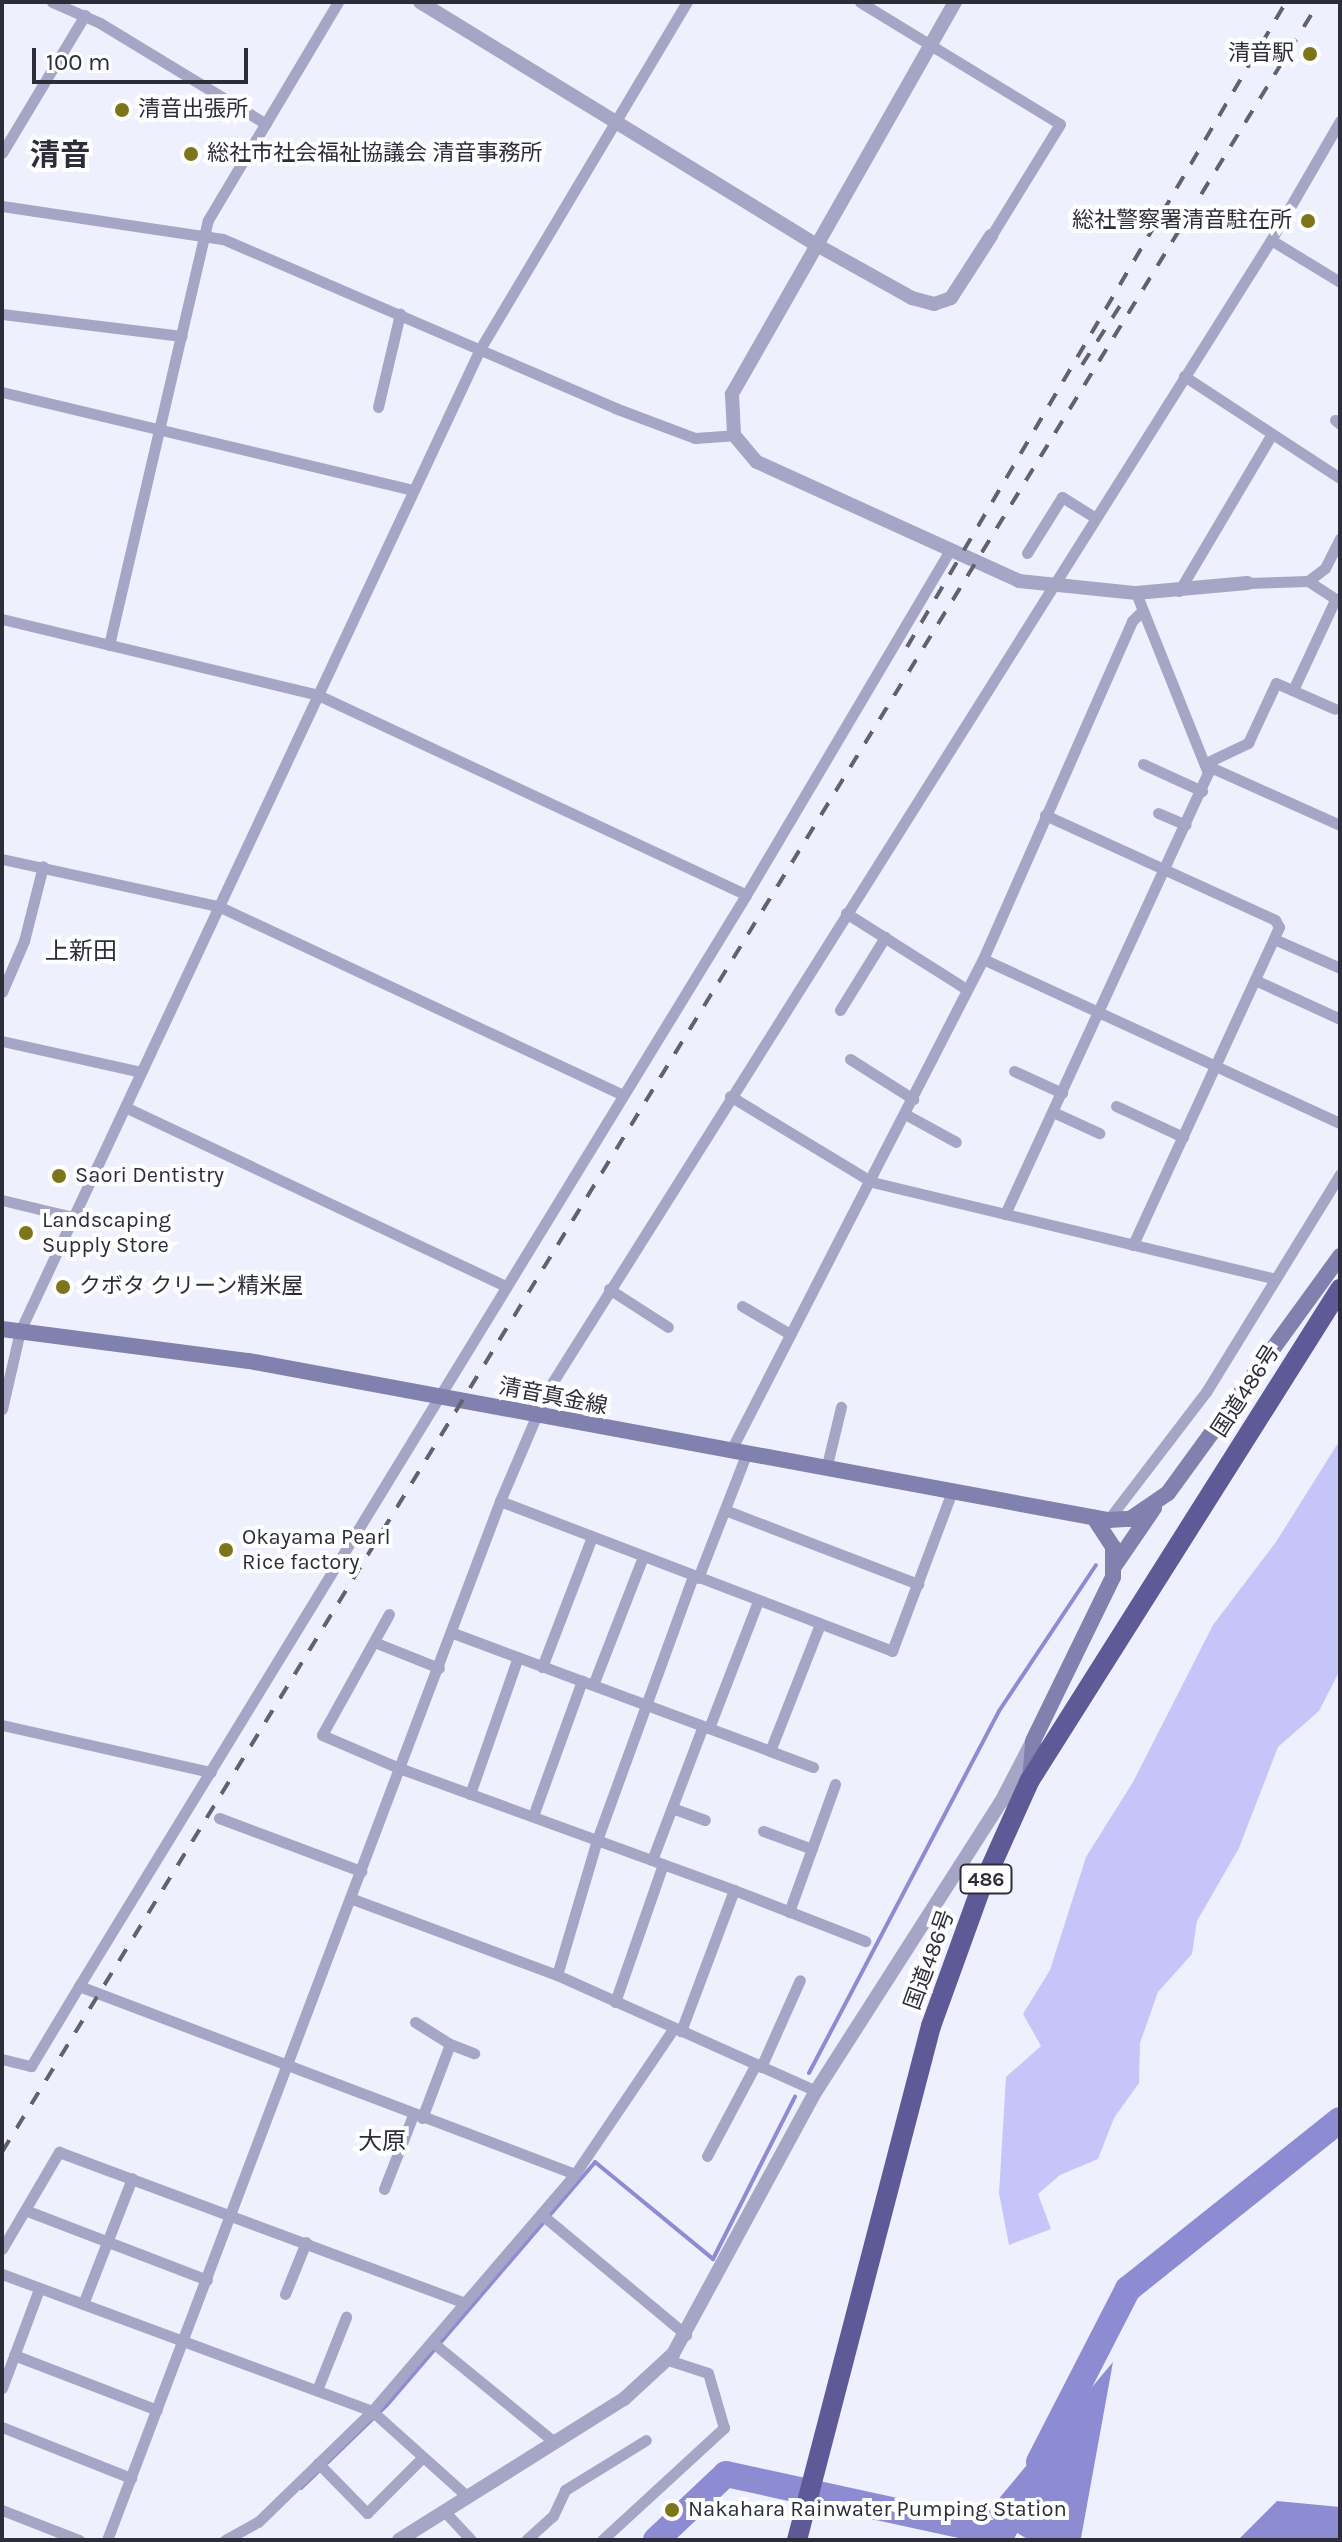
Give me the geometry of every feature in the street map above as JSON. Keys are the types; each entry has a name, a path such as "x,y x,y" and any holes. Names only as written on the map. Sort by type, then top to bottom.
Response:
{"highway":[{"name":"国道486号","path":"797,2540 931,2026 980,1891 1030,1780 1340,1289"}],"main road":[{"path":"1030,1780 1033,1741 1104,1604 1115,1565 1340,1256"},
{"name":"清音真金線","path":"2,1329 249,1361 536,1417 1101,1519 1130,1519 1157,1504"},
{"path":"1101,1519 1113,1547 1115,1565"}],"street":[{"path":"52,2 85,15 266,124"},
{"path":"109,645 208,220 338,2"},
{"path":"420,2 817,245 912,298 934,304 951,298 1060,124 860,2"},
{"path":"2,1409 20,1331 480,349 687,2"},
{"path":"955,2 732,394 734,435 757,462 951,549 991,572 1052,586 1136,593 1308,581 1325,568 1340,539"},
{"path":"2,153 85,15"},
{"path":"107,2540 453,1633 500,1501 536,1417 609,1289 1271,240 1340,121"},
{"path":"2,206 205,235 687,435 734,435"},
{"path":"1271,240 1340,282"},
{"path":"2,314 182,336"},
{"path":"378,407 400,314"},
{"path":"1184,376 1340,478"},
{"path":"2,392 414,490"},
{"path":"1179,591 1272,434"},
{"path":"1027,553 1062,497 1095,518"},
{"path":"2,2059 31,2066 746,895 951,549"},
{"path":"1293,690 1338,601 1308,581"},
{"path":"1005,1214 1202,791 1207,764 1141,612 1136,593"},
{"path":"557,1975 597,1840 644,1704 725,1510 738,1453 790,1334 872,1182 983,959 1133,617 1141,612"},
{"path":"2,619 318,695 746,895"},
{"path":"1207,764 1248,743 1276,683 1335,709"},
{"path":"1143,764 1202,791"},
{"path":"1207,764 1340,825"},
{"path":"1158,813 1186,825"},
{"path":"1045,815 1275,920 1279,927 1133,1245"},
{"path":"2,859 218,906 623,1095"},
{"path":"2,992 24,941 43,866"},
{"path":"846,913 966,989"},
{"path":"840,1010 885,937"},
{"path":"1274,939 1340,968"},
{"path":"983,959 1340,1123"},
{"path":"1255,980 1340,1019"},
{"path":"2,1041 141,1072"},
{"path":"850,1059 913,1099"},
{"path":"1014,1071 1062,1093"},
{"path":"730,1096 872,1182 1275,1279"},
{"path":"1116,1106 1183,1137"},
{"path":"125,1107 506,1286"},
{"path":"1053,1112 1099,1133"},
{"path":"905,1114 956,1142"},
{"path":"1101,1519 1206,1392 1340,1174"},
{"path":"2,1200 73,1217"},
{"path":"609,1289 668,1327"},
{"path":"742,1306 790,1334"},
{"path":"826,1469 841,1407"},
{"path":"500,1501 892,1651 952,1491"},
{"path":"725,1510 918,1584"},
{"path":"542,1667 592,1537"},
{"path":"533,1816 643,1557"},
{"path":"615,2002 672,1808 758,1601"},
{"path":"389,1614 322,1735 399,1768 865,1941"},
{"path":"770,1751 820,1624"},
{"path":"453,1633 813,1767"},
{"path":"374,1642 439,1668"},
{"path":"470,1794 518,1657"},
{"path":"2,1725 211,1772"},
{"path":"399,2540 624,2399 668,2360 686,2335 816,2091 1000,1803 1033,1741"},
{"path":"1000,1803 1030,1780"},
{"path":"789,1912 835,1784"},
{"path":"672,1808 705,1820"},
{"path":"219,1818 361,1871"},
{"path":"763,1831 812,1849"},
{"path":"225,2540 258,2522 322,2467 375,2414 436,2345 465,2303 545,2217 677,2029 734,1890"},
{"path":"350,1898 557,1975 816,2091"},
{"path":"707,2156 758,2066 800,1980"},
{"path":"79,1986 286,2068 575,2174"},
{"path":"415,2022 450,2044 474,2053"},
{"path":"384,2189 450,2044"},
{"path":"2,2249 59,2152 465,2303"},
{"path":"83,2304 132,2178"},
{"path":"25,2210 207,2280"},
{"path":"545,2217 686,2335"},
{"path":"285,2294 306,2242"},
{"path":"2,2274 375,2414 468,2497"},
{"path":"2,2388 39,2289"},
{"path":"317,2390 346,2317"},
{"path":"436,2345 554,2442"},
{"path":"14,2355 157,2410"},
{"path":"602,2540 724,2428 708,2373 668,2360"},
{"path":"2,2427 131,2478"},
{"path":"526,2540 553,2516 565,2490 646,2440"},
{"path":"322,2467 367,2513 423,2457"},
{"path":"2,2510 79,2540"},
{"path":"445,2512 471,2540"}],"shaded area":[{"path":"1340,1440 1340,1670 1319,1711 1278,1747 1239,1848 1197,1921 1192,1954 1158,1992 1140,2043 1139,2083 1114,2118 1098,2159 1060,2175 1038,2194 1051,2229 1009,2245 999,2193 1006,2077 1041,2046 1023,2014 1050,1970 1086,1857 1133,1782 1213,1625 1276,1542"},
{"path":"1113,2362 1081,2538 1125,2540 1029,2540 986,2514"},
{"path":"1277,2501 1340,2507 1340,2540 1238,2540"}],"waterway":[{"path":"809,2073 999,1711 1096,1565"},
{"path":"301,2488 387,2405 595,2162 713,2259 795,2097"},
{"path":"1039,2462 1128,2289 1340,2120"},
{"path":"656,2540 726,2474 1002,2534 1021,2497"}],"railway":[{"path":"907,647 1286,2"},
{"path":"2,2152 1319,2"},
{"path":"1082,365 1127,295"}],"place":[{"name":"清音駅","path":"1310,54"},
{"name":"清音出張所","path":"122,110"},
{"name":"総社市社会福祉協議会 清音事務所","path":"191,154"},
{"name":"総社警察署清音駐在所","path":"1308,221"},
{"name":"Saori Dentistry","path":"59,1176"},
{"name":"Landscaping Supply Store","path":"26,1233"},
{"name":"クボタ クリーン精米屋","path":"63,1287"},
{"name":"Okayama Pearl Rice factory","path":"226,1550"},
{"name":"Nakahara Rainwater Pumping Station","path":"672,2510"}],"district":[{"name":"清音","path":"60,155"},
{"name":"上新田","path":"81,952"},
{"name":"大原","path":"382,2142"}]}
